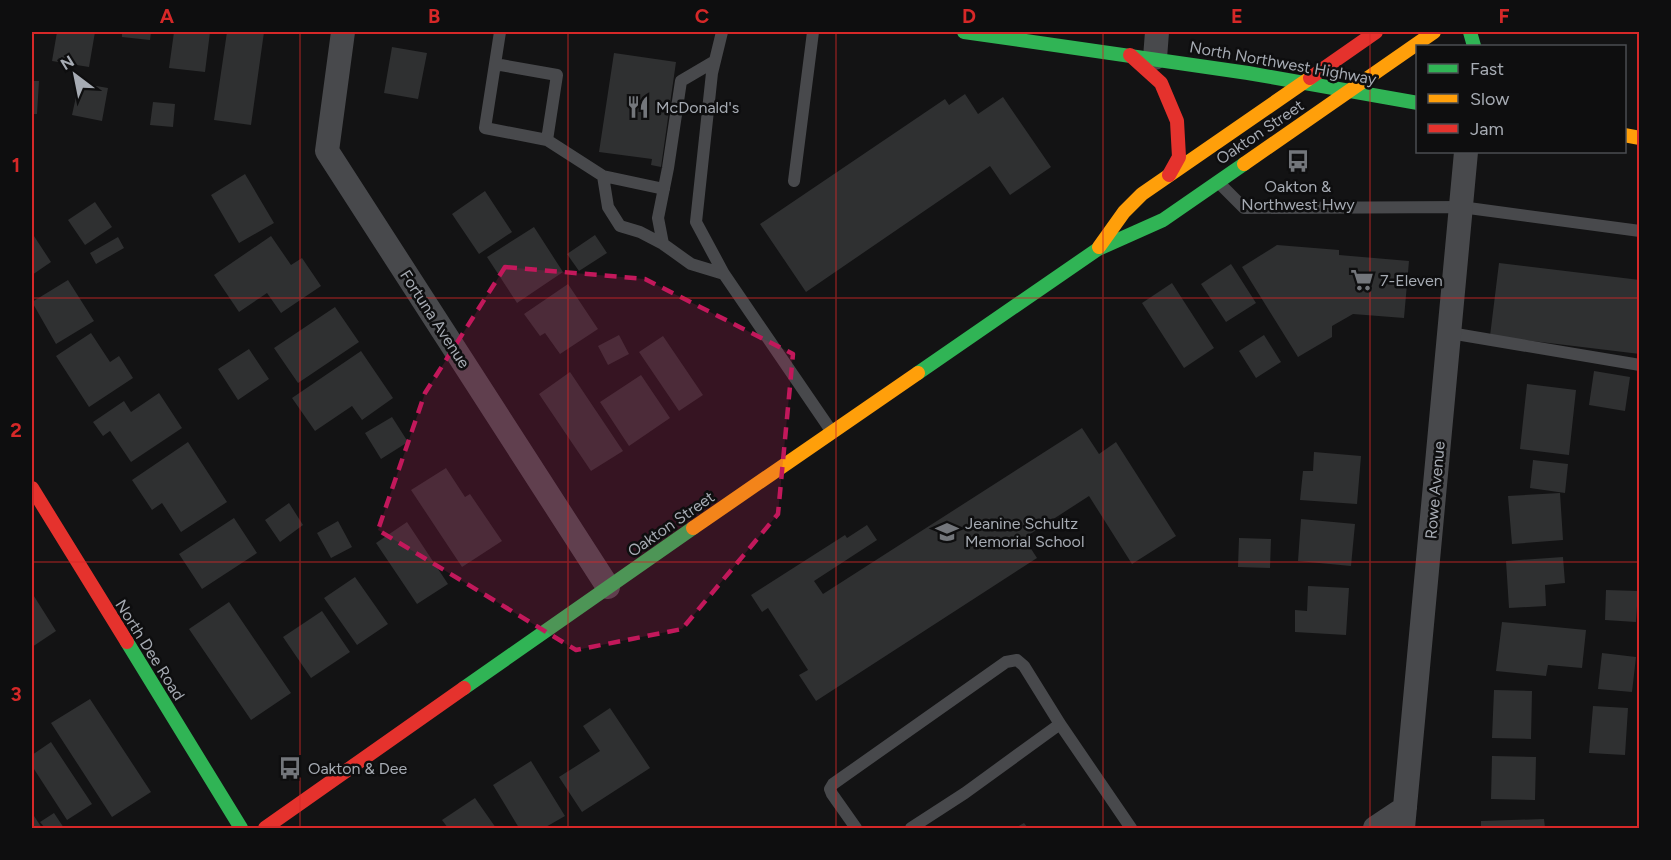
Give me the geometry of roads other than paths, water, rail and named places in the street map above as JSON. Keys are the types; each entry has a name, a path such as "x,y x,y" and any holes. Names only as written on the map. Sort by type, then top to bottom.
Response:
{"main road":[{"name":"North Northwest Highway","path":"964,32 1155,58 1416,103"},
{"name":"Oakton Street","path":"1098,249 1124,212 1142,194 1376,32"},
{"name":"Oakton Street","path":"265,828 608,587 1098,249 1163,220 1434,32"},
{"path":"1130,55 1161,83 1177,121 1179,157 1169,175"},
{"name":"North Dee Road","path":"32,488 241,828"}],"street":[{"name":"Fortuna Avenue","path":"343,32 327,151 608,587"},
{"path":"1155,58 1157,32"},
{"name":"Rowe Avenue","path":"1404,818 1466,153"},
{"path":"1375,828 1404,818"}],"lane":[{"path":"500,32 485,128 547,140 603,176 664,189"},
{"path":"722,32 713,67 696,222 724,274 832,433"},
{"path":"794,181 813,32"},
{"path":"495,64 557,75 547,140"},
{"path":"663,244 658,218 681,81 713,67"},
{"path":"603,176 608,207 620,226 640,232 663,244 692,264 724,274"},
{"path":"1217,181 1244,208 1461,207 1640,231"},
{"path":"1450,333 1640,365"},
{"path":"856,828 832,794 833,784 1006,662 1017,660 1024,666 1060,724 1131,828"},
{"path":"911,828 965,793 1060,724"}],"place":[{"name":"McDonald's","path":"638,107"},
{"name":"Oakton & Northwest Hwy","path":"1298,161"},
{"name":"7-Eleven","path":"1362,280"},
{"name":"Jeanine Schultz Memorial School","path":"947,532"},
{"name":"Oakton & Dee","path":"290,768"}]}
